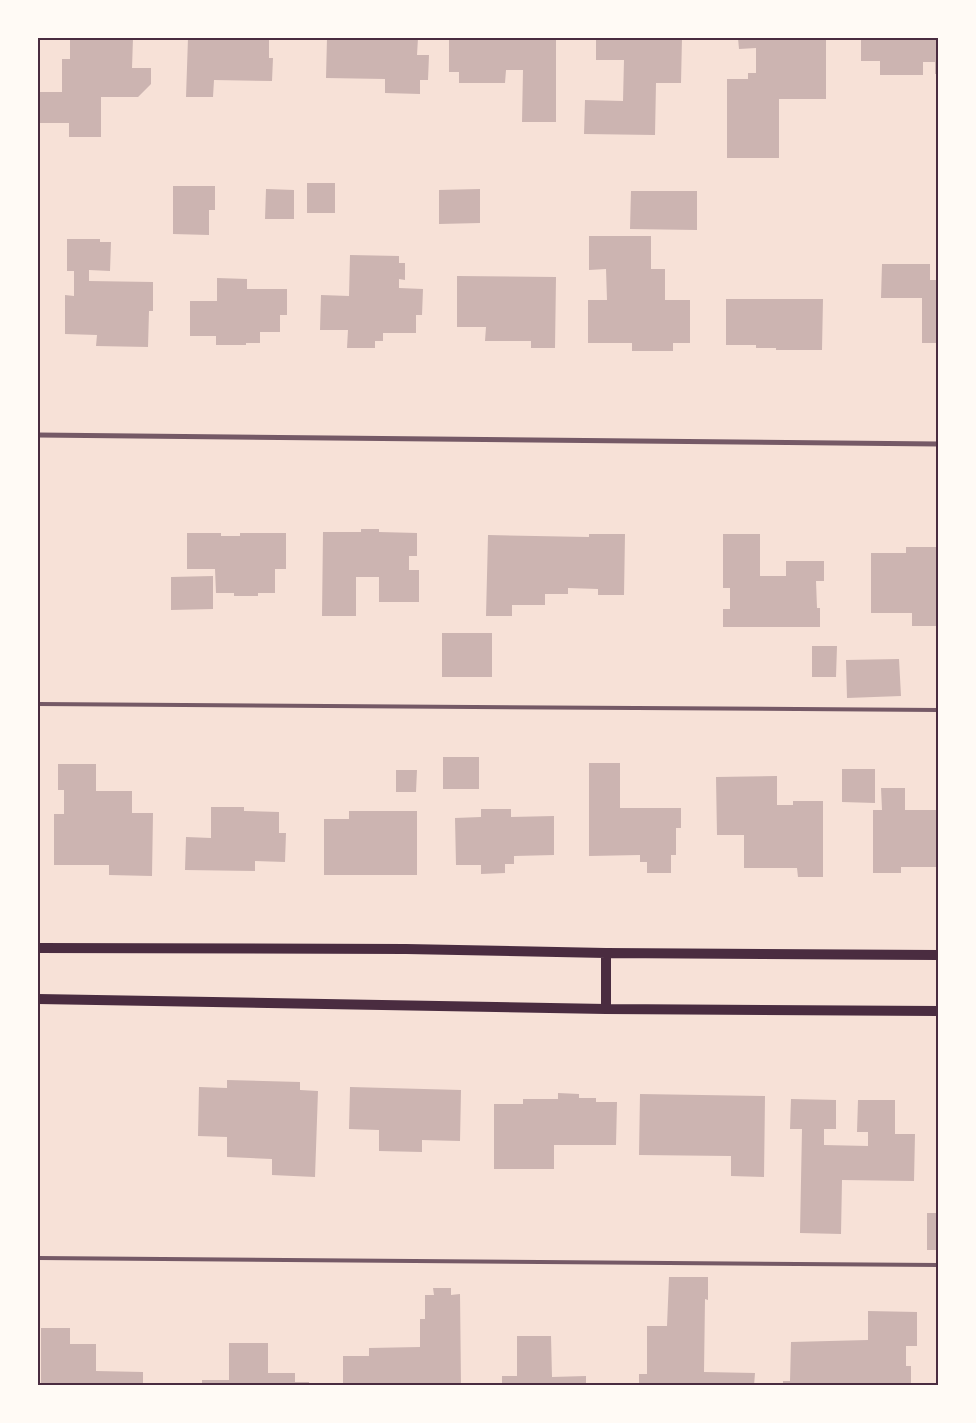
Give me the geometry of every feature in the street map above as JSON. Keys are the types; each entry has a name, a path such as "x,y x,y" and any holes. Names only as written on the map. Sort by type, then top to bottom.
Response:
{"main road":[{"path":"38,948 406,949 606,953 938,955"},
{"path":"606,953 606,1009"},
{"path":"38,999 606,1009 938,1011"}],"street":[{"path":"38,435 938,444"}],"lane":[{"path":"38,704 938,710"},
{"path":"38,1258 938,1265"}],"building":[{"path":"70,38 133,38 132,68 151,68 151,84 138,97 101,97 101,137 69,137 69,123 38,123 38,92 62,92 62,59 70,59"},
{"path":"188,38 269,38 269,58 273,58 272,81 214,80 213,97 186,97"},
{"path":"327,38 418,38 417,55 429,55 428,80 420,80 420,94 385,93 385,79 326,78"},
{"path":"449,38 556,38 556,122 522,122 523,70 506,70 505,83 459,83 459,72 449,72"},
{"path":"596,38 682,38 681,83 656,83 655,135 584,134 585,100 623,101 624,60 596,60"},
{"path":"738,38 826,38 826,99 779,99 779,158 727,158 727,79 748,79 748,73 756,73 756,48 739,49"},
{"path":"861,38 938,38 938,74 935,74 935,62 923,62 923,75 880,75 880,61 861,61"},
{"path":"307,183 335,183 335,213 307,213"},
{"path":"173,186 215,186 215,210 209,210 209,235 173,234"},
{"path":"266,189 294,190 294,219 265,219"},
{"path":"480,189 480,223 439,224 439,190"},
{"path":"631,191 697,191 697,230 630,229"},
{"path":"589,236 651,236 651,269 665,269 665,300 690,300 690,343 673,343 673,351 632,351 632,343 588,343 588,300 607,300 606,269 589,270"},
{"path":"67,239 100,239 100,242 111,242 110,271 89,270 89,281 153,282 153,311 149,311 148,347 96,346 97,335 65,334 65,295 74,296 74,271 67,271"},
{"path":"350,255 399,256 399,263 405,263 405,280 399,279 399,288 423,289 422,315 416,315 416,333 383,333 383,341 375,341 375,348 347,348 348,330 320,330 321,295 349,296"},
{"path":"882,264 930,264 930,280 938,280 938,343 922,343 922,298 881,298"},
{"path":"457,276 556,277 555,348 531,348 531,341 485,341 486,327 457,327"},
{"path":"217,278 247,279 247,289 287,289 287,315 280,315 280,332 260,332 260,343 246,343 246,345 216,345 216,336 190,336 190,301 217,301"},
{"path":"726,299 823,299 822,350 776,350 776,348 756,348 756,345 726,345"},
{"path":"361,529 379,529 379,532 417,533 417,556 409,556 409,570 419,570 419,602 379,602 379,577 356,577 356,616 322,616 323,532 361,532"},
{"path":"187,533 221,533 221,536 240,536 240,533 286,533 286,569 275,569 275,593 258,593 258,596 234,596 234,593 216,593 215,569 187,569"},
{"path":"589,534 625,534 624,595 598,595 598,589 568,588 568,594 545,594 545,605 512,605 512,616 486,616 488,535 589,537"},
{"path":"723,534 760,534 760,576 786,576 786,561 824,561 824,581 816,581 817,608 820,608 820,627 723,627 723,609 730,609 730,588 723,588"},
{"path":"906,547 938,547 938,626 912,626 912,613 871,613 871,553 906,553"},
{"path":"213,576 213,609 171,610 171,577"},
{"path":"442,633 492,633 492,677 442,677"},
{"path":"812,646 837,646 836,677 812,677"},
{"path":"899,659 901,696 847,698 846,660"},
{"path":"443,757 479,757 479,789 443,789"},
{"path":"589,763 620,763 620,808 681,808 681,828 676,828 676,855 671,855 671,873 647,873 647,862 640,862 640,855 589,856"},
{"path":"58,764 96,764 96,791 132,791 132,813 153,813 152,876 109,875 109,865 54,865 54,814 64,814 64,790 58,790"},
{"path":"842,769 875,769 875,803 842,802"},
{"path":"396,770 417,770 416,792 396,792"},
{"path":"777,776 777,805 793,805 793,801 823,801 823,877 798,877 797,868 744,868 744,835 717,835 716,777"},
{"path":"881,788 905,788 905,810 938,810 938,867 901,867 901,873 873,873 873,810 882,810"},
{"path":"211,807 244,807 244,811 279,812 279,833 286,833 285,862 255,861 255,871 185,870 186,837 211,838"},
{"path":"481,809 511,809 511,817 554,816 554,855 514,856 514,864 505,864 505,873 481,874 481,865 456,865 455,818 481,817"},
{"path":"349,811 417,811 417,875 324,875 324,819 349,819"},
{"path":"227,1080 300,1082 300,1090 318,1091 315,1177 272,1175 272,1159 227,1157 227,1137 198,1136 199,1087 227,1088"},
{"path":"350,1087 461,1090 460,1141 422,1140 422,1152 379,1151 379,1130 349,1129"},
{"path":"558,1093 579,1094 579,1098 596,1098 596,1102 617,1102 616,1145 554,1145 554,1169 494,1169 494,1104 523,1104 523,1099 558,1099"},
{"path":"640,1094 765,1096 764,1177 731,1176 731,1156 639,1155"},
{"path":"791,1099 836,1100 836,1129 824,1129 824,1145 868,1146 868,1132 857,1132 858,1100 895,1100 895,1134 915,1134 914,1181 842,1180 841,1234 800,1233 802,1129 790,1129"},
{"path":"927,1213 938,1213 938,1250 927,1250"},
{"path":"669,1277 708,1277 708,1300 705,1299 704,1372 755,1373 754,1386 639,1386 639,1374 647,1374 647,1326 667,1326"},
{"path":"433,1288 451,1288 451,1295 460,1294 461,1386 343,1386 343,1356 369,1356 369,1348 420,1347 420,1319 425,1319 425,1295 434,1295"},
{"path":"868,1311 917,1312 917,1346 906,1346 906,1366 911,1366 911,1386 783,1386 783,1381 790,1381 791,1342 868,1340"},
{"path":"41,1328 70,1328 70,1344 96,1344 96,1371 143,1372 143,1386 41,1386"},
{"path":"517,1336 551,1336 552,1377 586,1376 586,1386 502,1386 502,1376 517,1376"},
{"path":"229,1343 268,1343 268,1373 295,1373 295,1382 309,1382 309,1386 202,1386 202,1380 229,1380"}]}
